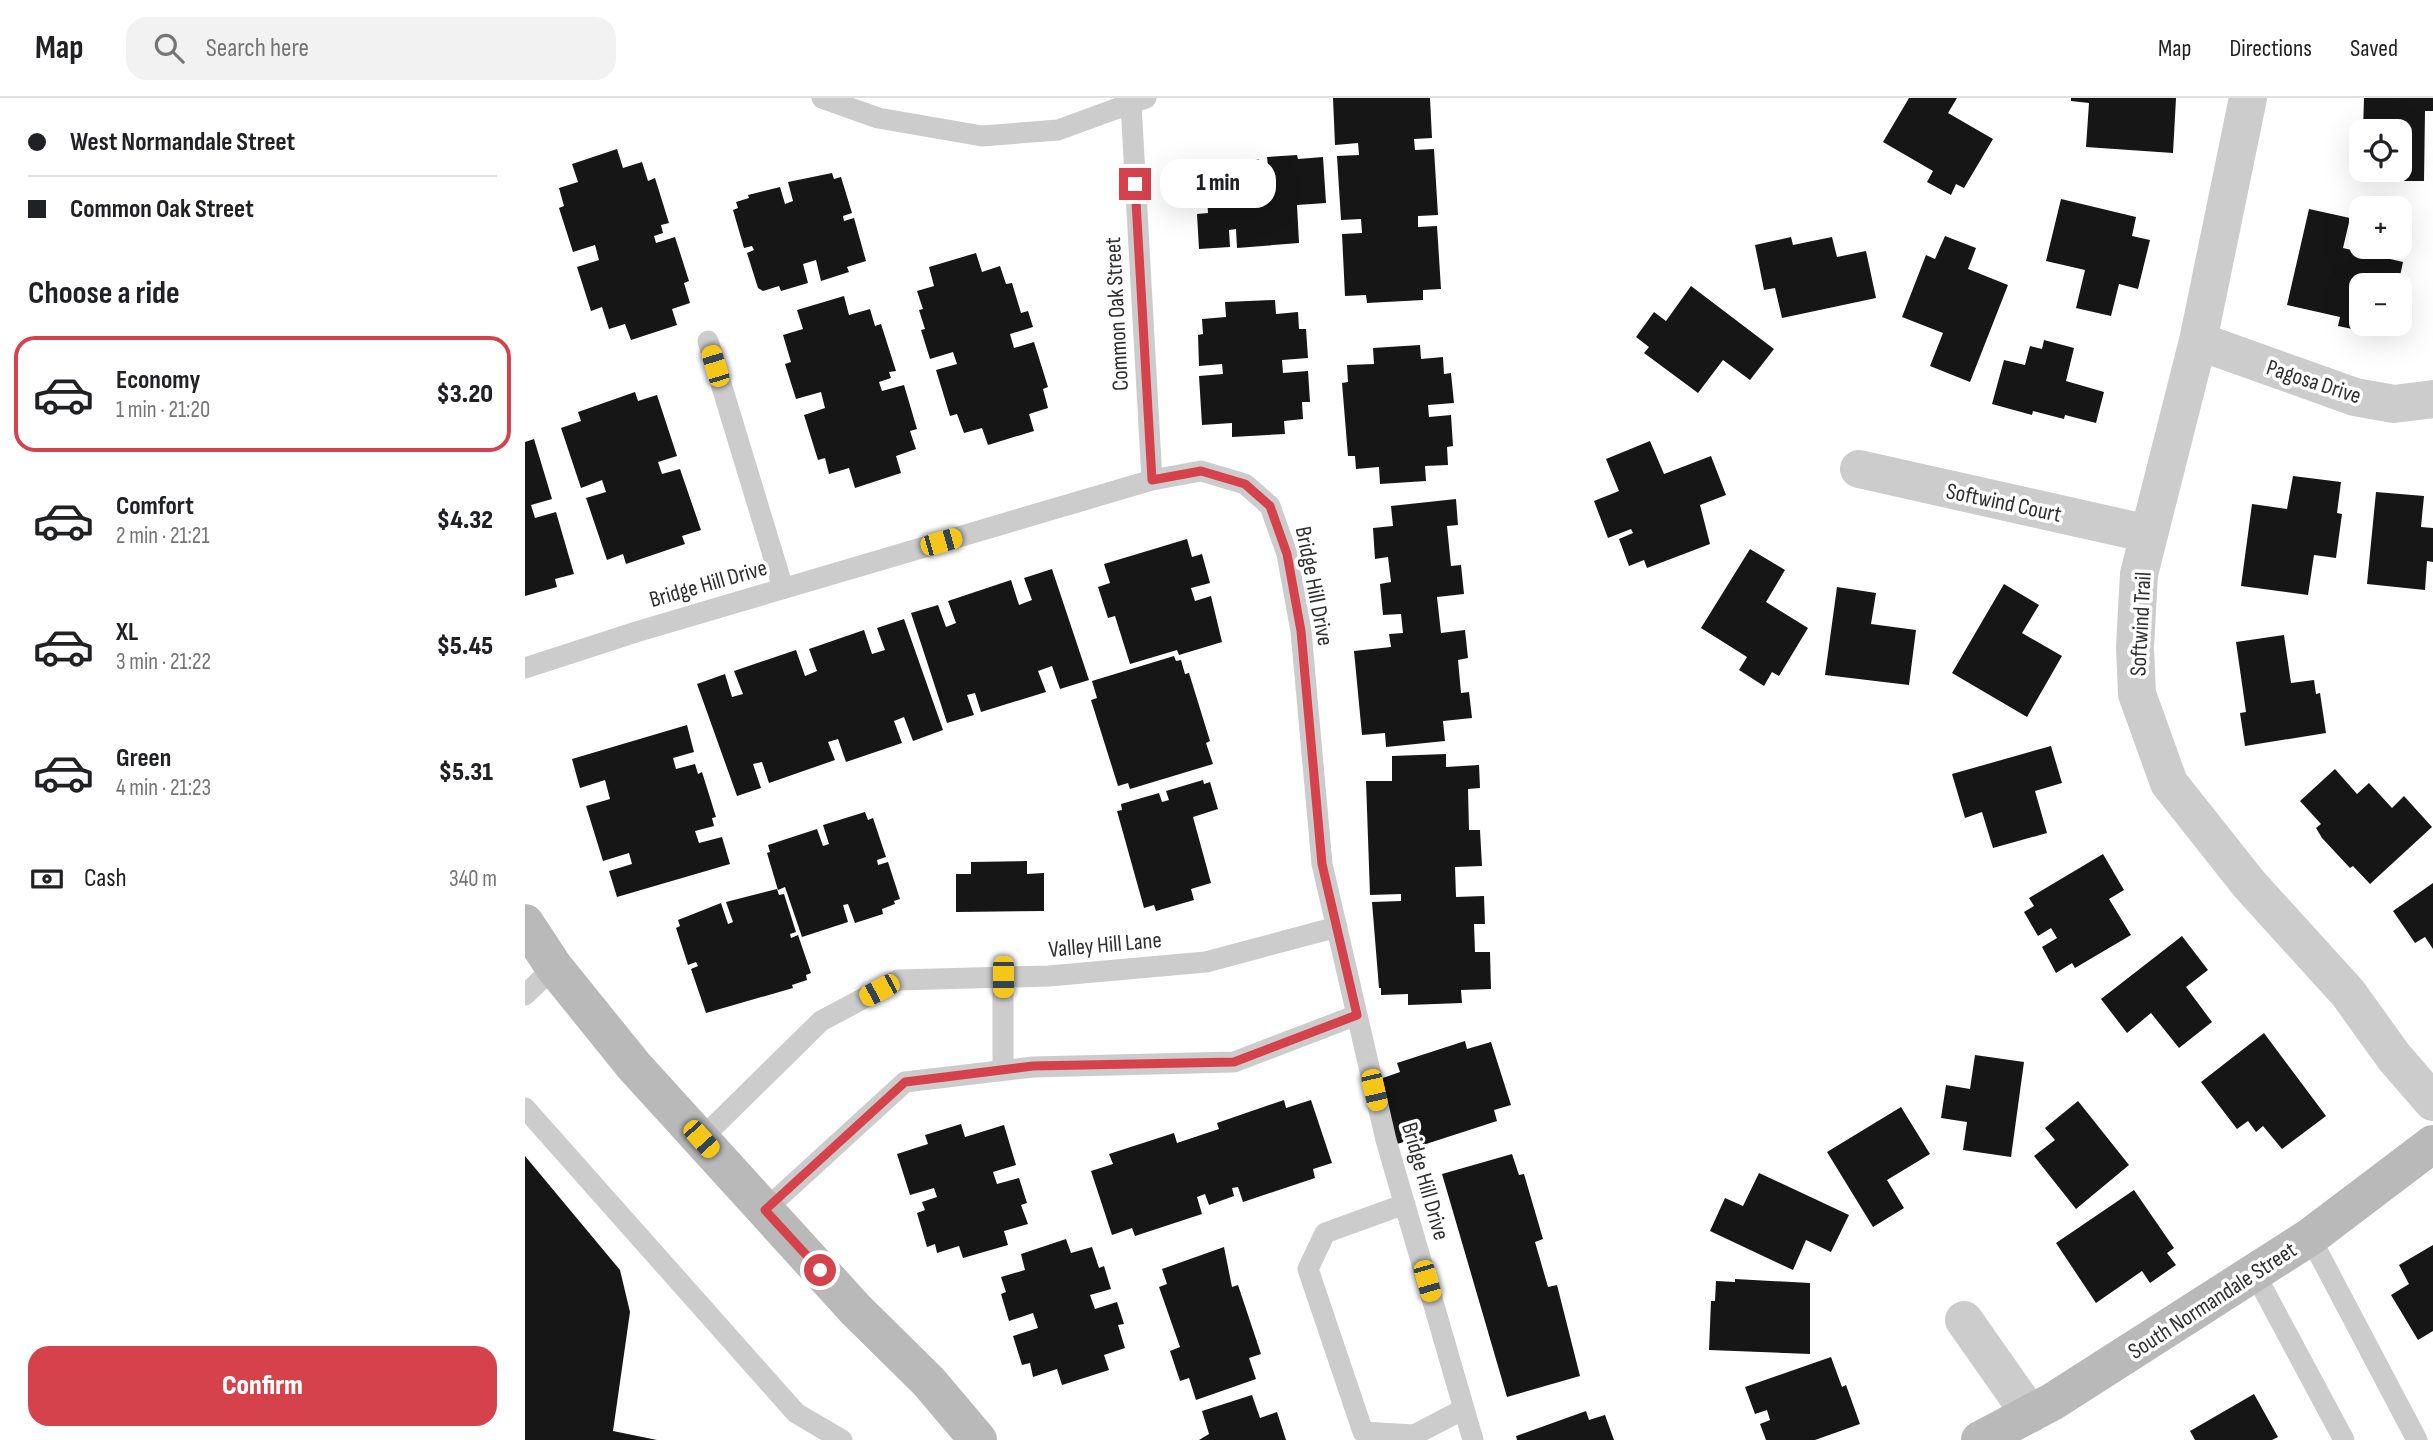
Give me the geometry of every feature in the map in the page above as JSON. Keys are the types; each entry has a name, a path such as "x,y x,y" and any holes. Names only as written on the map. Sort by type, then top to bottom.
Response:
{"street":[{"name":"Softwind Trail","path":"2248,98 2198,341 2139,573 2135,648 2137,694 2168,783 2249,884 2348,993 2394,1057 2433,1102"},
{"name":"Pagosa Drive","path":"2198,341 2355,397 2394,404 2433,399"},
{"name":"Softwind Court","path":"1859,469 2149,534"},
{"path":"525,923 554,967 634,1066 856,1310 929,1382 970,1437"},
{"name":"South Normandale Street","path":"1980,1440 2031,1414 2310,1237 2433,1144"},
{"path":"1964,1320 2031,1414"}],"lane":[{"path":"825,98 878,118 982,136 1058,130 1139,101"},
{"name":"Common Oak Street","path":"1139,101 1152,480"},
{"path":"708,341 783,588"},
{"name":"Bridge Hill Drive","path":"525,668 783,588 1152,480 1201,471 1245,484 1270,506 1287,554 1301,631 1322,864 1386,1140 1473,1440"},
{"name":"Valley Hill Lane","path":"701,1139 821,1021 898,980 1003,977 1206,962 1337,926"},
{"path":"525,995 554,967"},
{"path":"1003,977 1003,1070"},
{"path":"765,1210 905,1082 1003,1070 1234,1062 1357,1015"},
{"path":"525,1108 796,1413 842,1440"},
{"path":"1405,1204 1325,1233 1308,1269 1363,1432 1414,1435 1464,1409"},
{"path":"2310,1237 2417,1440"},
{"path":"2254,1272 2344,1440"}],"building":[{"path":"1333,98 1430,98 1432,138 1414,139 1415,150 1434,149 1438,215 1418,216 1418,227 1437,226 1441,289 1423,290 1423,300 1367,303 1366,295 1345,296 1342,234 1362,233 1361,219 1341,220 1337,156 1359,155 1358,143 1335,145"},
{"path":"1909,98 1957,98 1948,113 1993,139 1964,188 1956,184 1951,195 1927,182 1933,171 1883,142"},
{"path":"2071,98 2176,98 2173,153 2086,147 2089,103 2071,101"},
{"path":"2364,98 2433,98 2433,111 2425,111 2424,181 2412,181 2412,119 2363,119"},
{"path":"617,149 623,168 642,162 648,181 655,178 669,223 661,225 663,233 654,236 656,243 675,237 689,281 684,283 690,303 672,309 677,325 631,340 625,324 609,329 602,307 591,311 577,267 599,260 595,245 573,252 559,208 564,206 559,188 578,182 572,164"},
{"path":"1297,155 1298,159 1323,157 1326,203 1297,205 1299,243 1237,248 1236,229 1229,230 1230,247 1199,249 1197,214 1208,213 1205,169 1211,168 1210,163 1259,159 1260,176 1269,175 1267,157"},
{"path":"832,173 834,179 841,177 852,213 843,216 844,221 854,218 866,261 847,267 849,272 821,281 816,260 803,264 808,283 781,291 779,286 763,291 758,288 747,253 754,250 752,246 744,248 733,210 738,208 736,202 749,198 748,195 780,187 785,204 793,201 788,182"},
{"path":"2061,199 2136,217 2132,236 2150,240 2138,289 2119,284 2111,316 2076,308 2085,270 2046,261"},
{"path":"2309,209 2349,218 2343,248 2349,249 2349,259 2390,259 2403,262 2401,273 2349,273 2349,328 2338,326 2340,317 2287,305"},
{"path":"1945,236 1976,248 1968,269 2008,285 1970,382 1930,366 1943,333 1902,317 1926,255 1935,259"},
{"path":"1791,237 1793,245 1832,237 1837,257 1866,251 1876,298 1782,318 1775,288 1764,290 1755,245"},
{"path":"976,253 982,272 1000,266 1006,284 1012,283 1021,313 1028,311 1033,327 1010,334 1014,348 1034,342 1048,387 1043,389 1048,408 1029,414 1034,431 988,445 982,428 964,433 957,414 950,416 936,370 957,364 953,352 930,359 921,330 925,329 919,310 923,309 917,291 934,286 929,267"},
{"path":"1691,286 1774,349 1750,380 1723,360 1698,393 1644,353 1649,347 1636,337 1654,312 1666,321"},
{"path":"844,296 849,315 870,309 875,326 881,324 896,371 889,372 891,378 879,382 882,391 904,385 917,429 910,431 916,449 896,456 901,473 855,488 849,468 829,474 825,458 818,460 804,415 825,408 821,392 796,399 785,364 791,362 783,335 803,329 797,310"},
{"path":"1275,300 1276,314 1298,312 1299,329 1306,329 1308,358 1282,360 1283,373 1308,371 1310,402 1302,402 1303,419 1284,421 1285,434 1232,437 1232,423 1202,425 1199,376 1223,374 1222,364 1199,366 1198,335 1203,334 1202,319 1226,317 1225,302"},
{"path":"2044,340 2074,348 2066,381 2104,392 2096,423 2033,411 2032,415 1992,404 2004,360 2025,365 2030,346 2042,349"},
{"path":"1420,345 1421,359 1443,357 1444,374 1451,373 1454,403 1428,405 1429,417 1451,415 1453,446 1447,447 1448,465 1425,466 1426,481 1380,484 1379,467 1356,469 1355,456 1348,456 1342,383 1348,382 1347,365 1374,364 1373,348"},
{"path":"635,392 638,401 657,395 677,456 658,462 662,474 680,469 701,530 682,536 685,544 626,564 623,554 607,560 586,498 606,492 602,480 581,488 561,428 581,421 578,412"},
{"path":"534,439 552,499 531,505 535,518 556,512 574,574 555,579 557,587 525,596 525,442"},
{"path":"1650,441 1664,474 1711,456 1726,495 1700,505 1710,544 1647,568 1644,560 1629,566 1619,539 1633,533 1631,529 1608,538 1594,501 1619,491 1606,459"},
{"path":"2293,476 2341,482 2337,513 2342,514 2336,558 2314,555 2308,595 2241,586 2252,504 2287,509"},
{"path":"2376,492 2424,496 2421,527 2433,528 2433,562 2427,561 2425,590 2367,584"},
{"path":"1456,499 1458,525 1447,526 1451,566 1461,565 1464,594 1437,597 1441,633 1465,630 1468,658 1458,660 1461,693 1469,692 1472,718 1443,721 1445,741 1386,747 1385,733 1362,735 1354,651 1391,647 1389,634 1403,633 1401,614 1383,615 1380,584 1391,582 1388,557 1375,559 1373,528 1393,526 1391,506"},
{"path":"1187,539 1192,557 1202,554 1210,583 1191,588 1195,601 1211,596 1222,642 1179,655 1177,650 1130,664 1115,616 1108,618 1098,587 1110,583 1104,564"},
{"path":"1750,549 1785,570 1766,602 1808,628 1779,676 1772,672 1764,686 1739,670 1747,657 1701,628"},
{"path":"1052,569 1089,680 1060,689 1052,666 1038,671 1046,692 981,712 975,693 967,695 974,715 947,723 911,613 938,605 946,627 956,623 948,601 1011,580 1019,605 1032,600 1024,578"},
{"path":"2004,584 2039,605 2022,633 2062,656 2027,717 1952,673"},
{"path":"1837,587 1876,593 1871,624 1916,630 1909,685 1825,675"},
{"path":"904,619 943,730 913,741 904,717 894,721 902,743 846,762 838,739 828,742 835,760 769,783 762,762 753,764 761,788 737,796 697,684 725,674 732,697 743,694 734,671 796,650 805,676 817,671 809,649 864,630 872,654 885,650 877,628"},
{"path":"2284,635 2291,683 2314,680 2316,694 2320,693 2326,733 2245,746 2240,713 2246,712 2236,642"},
{"path":"1174,656 1176,661 1181,660 1185,674 1189,673 1210,741 1206,743 1213,764 1130,789 1128,783 1118,786 1091,700 1097,698 1092,681"},
{"path":"687,725 694,752 673,758 676,769 695,764 698,774 702,772 716,817 712,818 714,826 695,831 699,843 722,837 730,864 617,897 609,871 632,864 629,853 603,861 586,806 610,799 605,780 580,788 572,759"},
{"path":"2051,746 2062,783 2035,791 2047,833 1993,848 1982,812 1965,818 1952,774"},
{"path":"1446,754 1446,767 1479,765 1480,788 1468,789 1469,830 1480,830 1482,866 1455,867 1456,897 1484,896 1485,924 1474,924 1475,952 1490,952 1491,989 1461,990 1462,1003 1408,1005 1408,994 1381,995 1379,988 1372,902 1401,901 1401,894 1370,895 1366,781 1392,781 1392,756"},
{"path":"2335,769 2357,794 2369,783 2392,808 2404,796 2432,827 2370,884 2353,866 2350,868 2322,838 2316,828 2321,824 2300,801"},
{"path":"1203,780 1204,784 1210,782 1218,809 1193,817 1211,883 1191,889 1194,900 1156,911 1154,905 1144,908 1117,811 1122,810 1121,804 1159,793 1162,802 1169,800 1166,791"},
{"path":"865,812 868,820 873,818 886,857 877,860 878,865 888,862 900,899 882,909 883,914 855,923 848,904 843,905 848,922 802,937 785,887 778,890 767,853 770,852 768,845 817,829 823,846 829,844 823,825"},
{"path":"2103,854 2124,890 2109,899 2131,935 2075,968 2072,963 2056,973 2042,947 2057,938 2051,928 2038,936 2024,912 2034,906 2029,898"},
{"path":"1027,861 1027,874 1044,873 1044,911 956,912 956,874 971,874 971,862"},
{"path":"2433,883 2433,949 2425,937 2415,943 2393,911"},
{"path":"777,889 779,895 784,894 796,932 790,934 791,938 798,935 811,973 806,975 807,980 792,985 793,988 706,1013 691,969 698,966 696,962 688,965 676,928 680,926 678,920 721,903 728,924 733,922 726,902"},
{"path":"2182,936 2208,970 2186,987 2212,1022 2179,1048 2151,1013 2127,1033 2101,999"},
{"path":"2264,1033 2326,1116 2282,1149 2263,1126 2256,1132 2248,1121 2237,1129 2201,1082"},
{"path":"1465,1041 1467,1049 1491,1042 1511,1105 1494,1110 1497,1121 1423,1145 1420,1137 1397,1144 1377,1080 1400,1072 1397,1063"},
{"path":"1975,1055 2024,1062 2011,1157 1963,1150 1967,1122 1941,1118 1946,1085 1970,1089"},
{"path":"1284,1100 1286,1108 1311,1100 1332,1163 1313,1169 1315,1178 1243,1202 1238,1187 1232,1188 1234,1196 1209,1205 1205,1194 1197,1197 1202,1214 1135,1236 1132,1228 1112,1235 1091,1171 1113,1164 1109,1154 1174,1133 1177,1143 1219,1129 1217,1123"},
{"path":"2078,1101 2129,1165 2076,1209 2034,1156 2055,1140 2045,1128"},
{"path":"1901,1107 1930,1154 1887,1180 1904,1208 1873,1227 1827,1152"},
{"path":"961,1124 965,1137 1004,1125 1016,1165 993,1172 997,1184 1019,1178 1027,1203 1021,1205 1028,1224 1004,1231 1008,1245 963,1258 959,1246 937,1253 935,1244 927,1247 917,1213 925,1210 922,1202 937,1197 934,1188 910,1195 897,1154 928,1144 925,1135"},
{"path":"1512,1154 1519,1175 1524,1174 1543,1239 1535,1242 1548,1287 1557,1285 1580,1376 1507,1397 1442,1174"},
{"path":"525,1156 620,1270 630,1312 613,1431 657,1440 525,1440"},
{"path":"1759,1173 1849,1215 1831,1252 1806,1240 1793,1270 1710,1231 1725,1198 1743,1206"},
{"path":"2134,1190 2174,1248 2167,1253 2176,1265 2150,1283 2142,1271 2096,1303 2056,1243"},
{"path":"1066,1239 1071,1253 1092,1247 1099,1268 1104,1266 1111,1289 1090,1295 1095,1309 1117,1302 1124,1324 1118,1325 1125,1348 1104,1355 1109,1370 1062,1385 1057,1369 1033,1377 1030,1363 1022,1365 1013,1336 1038,1328 1033,1313 1009,1321 1001,1294 1006,1292 1001,1277 1025,1270 1021,1254"},
{"path":"2433,1245 2433,1331 2418,1340 2391,1295 2409,1284 2399,1265"},
{"path":"1224,1247 1232,1287 1238,1285 1261,1354 1249,1358 1256,1379 1196,1400 1189,1378 1180,1381 1170,1351 1180,1347 1159,1287 1167,1284 1162,1269"},
{"path":"1735,1279 1810,1283 1810,1354 1709,1350 1711,1301 1715,1301 1716,1281 1735,1282"},
{"path":"1831,1357 1842,1387 1846,1385 1860,1424 1815,1440 1766,1440 1760,1424 1770,1420 1767,1410 1755,1414 1745,1387"},
{"path":"2254,1394 2278,1437 2272,1440 2195,1440 2190,1431"},
{"path":"1252,1395 1260,1418 1277,1412 1286,1440 1199,1440 1209,1434 1202,1411"},
{"path":"1586,1411 1589,1420 1605,1415 1614,1440 1517,1440 1516,1436"}],"route":[{"path":"820,1270 765,1210 905,1082 1033,1066 1234,1062 1357,1015 1322,864 1301,631 1287,554 1270,506 1245,484 1201,471 1152,480 1135,184"}]}
